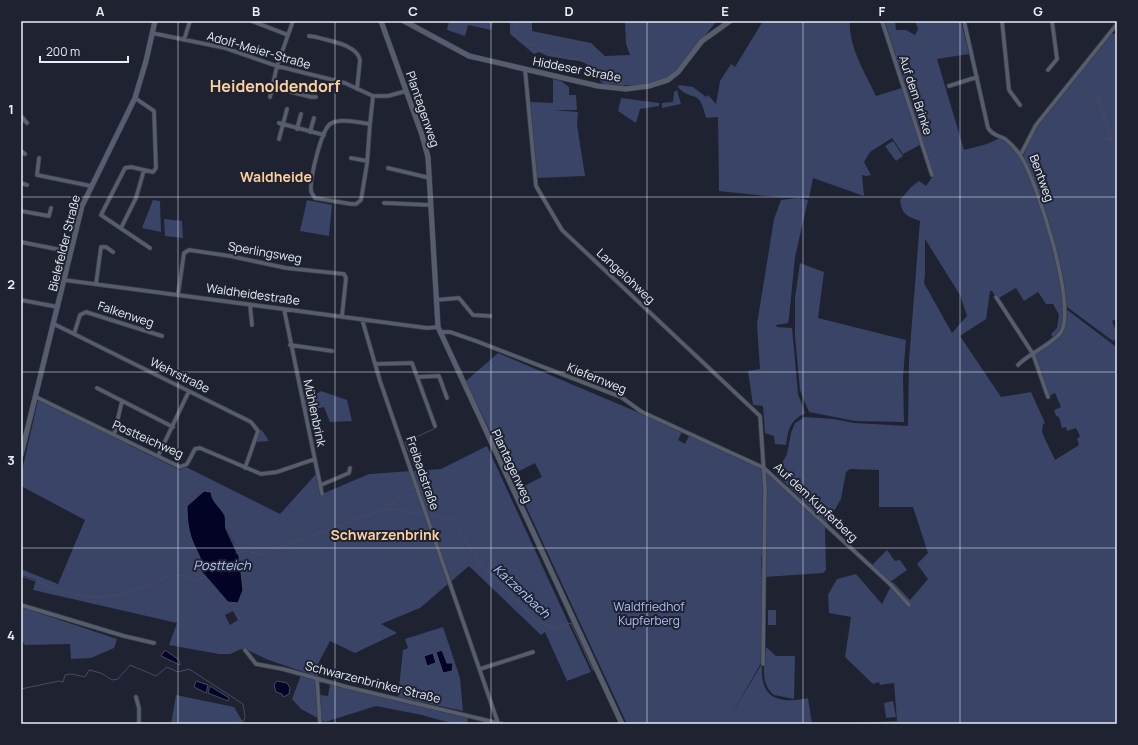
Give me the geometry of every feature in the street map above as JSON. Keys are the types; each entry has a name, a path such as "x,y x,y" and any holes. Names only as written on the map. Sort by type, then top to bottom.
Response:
{"main road":[{"name":"Bielefelder Straße","path":"21,455 82,206 135,98 155,21"},
{"name":"Plantagenweg","path":"381,21 425,143 430,178 436,300 439,330 622,724"},
{"name":"Hiddeser Straße","path":"404,21 469,56 610,88 626,89 649,86 664,82 674,76 702,41 718,28 730,21"}],"street":[{"path":"184,40 190,21"},
{"path":"252,21 288,35"},
{"path":"270,97 277,66 292,21"},
{"name":"Auf dem Brinke","path":"882,21 932,175"},
{"path":"964,21 988,128 996,136 1006,140 1020,156"},
{"path":"1002,21 1009,90 1020,105"},
{"path":"1048,70 1057,59 1052,21"},
{"name":"Bentweg","path":"1018,365 1061,332 1065,307 1049,230 1020,156 1036,125 1117,24"},
{"name":"Adolf-Meier-Straße","path":"152,33 225,48 277,66 345,83 373,96 388,96 406,91"},
{"path":"309,36 354,49 359,55 360,60 357,89"},
{"name":"Langelohweg","path":"525,69 536,186 547,208 562,230 757,411 760,416 762,428 764,468"},
{"path":"949,86 977,77"},
{"path":"272,87 311,97 316,96"},
{"path":"370,124 336,122 330,125 324,135 311,189 315,198 337,203 356,204 360,200 367,161 373,96"},
{"path":"135,98 154,111 156,168 153,172 131,167 125,168 101,215 150,248"},
{"path":"279,139 287,109"},
{"path":"297,129 301,114"},
{"path":"21,116 27,123"},
{"path":"310,132 314,118"},
{"path":"278,124 324,135"},
{"path":"21,151 25,154"},
{"path":"39,158 37,175 91,186"},
{"path":"352,158 367,161"},
{"path":"388,168 430,178"},
{"path":"121,228 136,198 144,170"},
{"path":"21,183 27,184"},
{"path":"384,203 394,202 431,206"},
{"path":"21,212 49,216 51,208"},
{"path":"21,242 71,252"},
{"path":"96,284 101,247 106,246 113,252"},
{"name":"Sperlingsweg","path":"178,294 184,253 189,250 230,256 286,268 344,274 346,278 342,316"},
{"name":"Waldheidestraße","path":"64,280 439,330"},
{"path":"996,297 1033,354 1048,397"},
{"path":"436,300 459,298 473,315 490,316"},
{"path":"21,300 58,307"},
{"path":"250,305 252,324"},
{"name":"Mühlenbrink","path":"284,309 290,345 322,494"},
{"name":"Falkenweg","path":"74,334 80,315 86,312 162,336"},
{"name":"Freibadstraße","path":"362,319 374,364 500,724"},
{"name":"Wehrstraße","path":"54,324 254,424 258,431 245,468"},
{"name":"Kiefernweg","path":"439,330 450,332 476,341 621,397 642,412 764,468"},
{"path":"290,345 332,351"},
{"path":"374,364 412,363 435,426"},
{"path":"417,377 439,376 447,398"},
{"path":"97,388 173,427"},
{"path":"158,456 189,391"},
{"name":"Postteichweg","path":"36,397 182,467 187,464 195,449 200,448 245,468"},
{"path":"114,435 122,401"},
{"path":"245,468 256,472 270,473 314,458"},
{"path":"321,485 349,473 350,468"},
{"name":"Auf dem Kupferberg","path":"764,468 890,584 908,605"},
{"name":"Auf dem Kupferberg","path":"763,664 764,468"},
{"path":"21,605 124,636 154,643"},
{"name":"Schwarzenbrinker Straße","path":"245,650 256,664 283,669 317,679 500,724"},
{"path":"480,669 533,652"},
{"path":"317,679 320,724"},
{"path":"136,697 139,708 139,724"}],"green space":[{"path":"449,21 493,21 491,30 468,25 465,36 447,30"},
{"path":"494,21 532,21 532,31 591,43 605,56 630,55 626,44 625,21 717,21 669,78 639,86 603,84 585,62 547,56 539,52 534,54 510,34 510,23"},
{"path":"763,21 850,21 850,30 855,50 876,96 902,88 920,145 903,154 892,138 870,152 864,162 871,175 862,175 864,196 813,178 809,198 777,197 719,191 718,117 706,118 703,108 697,98 683,92 678,87 679,85 693,87 706,97 708,95 716,104 720,81 731,64 735,67"},
{"path":"884,21 895,21 896,30 906,30 915,35 918,29 915,21 961,21 969,54 937,59 964,150 987,144 1000,138 1020,158 1035,190 1052,246 1062,300 1064,301 1063,321 1060,330 1053,337 1051,334 1057,328 1059,315 1053,304 1046,304 1038,292 1024,301 1016,288 997,299 992,291 990,291 986,319 960,336 1001,397 1031,392 1045,423 1043,424 1042,431 1055,460 1079,445 1077,439 1080,436 1076,428 1067,431 1066,427 1062,428 1059,417 1056,416 1054,410 1061,407 1055,393 1047,397 1034,355 1053,341 1061,331 1066,309 1115,346 1117,345 1117,724 831,724 897,721 894,683 880,685 879,682 873,684 845,657 851,617 829,613 828,595 837,579 856,574 882,604 893,582 910,600 928,579 917,564 928,553 913,507 879,507 879,470 850,469 846,472 841,499 827,523 776,474 787,454 791,433 795,423 805,417 834,419 854,423 908,426 909,360 920,221 912,218 904,212 900,200 911,187 919,181 926,186 933,176","holes":["925,239 960,295 967,316 952,333 924,283"]},
{"path":"1117,32 1117,319 1112,321 1117,333 1117,338 1113,341 1067,307 1051,228 1023,158 1028,142 1037,125 1110,33 1113,34"},
{"path":"553,79 561,81 569,87 569,95 576,95 577,110 554,110 578,112 577,125 585,176 536,178 529,102 553,103"},
{"path":"677,90 681,104 662,108 662,103 673,102 674,92"},
{"path":"621,98 659,103 659,106 640,109 636,123 618,111"},
{"path":"893,141 903,156 896,161 885,146"},
{"path":"798,198 808,200 795,257 789,318 788,323 776,325 777,327 792,328 798,394 805,413 796,419 791,426 786,445 775,444 774,436 765,433 763,406 753,405 748,371 760,369 757,324 774,219 781,200"},
{"path":"153,200 160,201 161,232 142,228"},
{"path":"307,200 332,205 329,236 300,231"},
{"path":"164,219 182,221 183,238 165,236"},
{"path":"800,263 824,272 818,318 906,340 903,377 904,422 855,421 809,412 800,390 795,336 795,298"},
{"name":"Waldfriedhof Kupferberg","path":"498,353 708,442 767,471 825,526 826,570 823,573 765,577 766,556 761,557 763,598 761,663 732,714 761,665 762,679 769,694 780,699 787,700 808,698 812,724 627,724 518,489 542,477 535,463 511,475 466,381","holes":["682,432 689,436 685,444 678,440"]},
{"path":"321,391 347,400 352,421 330,422 324,407 306,411 302,395 315,395"},
{"path":"38,400 180,470 186,467 280,514 316,474 322,494 369,474 441,469 487,446 591,672 567,681 545,632 541,635 469,566 420,608 381,624 397,633 355,653 330,641 318,664 318,677 266,659 244,648 230,654 219,654 169,645 177,623 33,590 36,580 21,575 21,569 58,584 85,520 21,486 21,475","holes":["211,499 225,516 226,528 240,562 243,590 236,602 228,602 202,572 203,566 190,530 187,506","233,611 238,620 230,625 225,615"]},
{"path":"261,429 269,441 256,442"},
{"path":"887,550 895,561 900,560 907,570 890,582 872,565"},
{"path":"21,607 117,639 114,648 91,658 71,659 70,644 25,645 21,640"},
{"path":"768,610 776,610 776,625 768,625"},
{"path":"443,627 460,678 463,711 398,697 403,650 408,648 405,639"},
{"path":"766,647 776,656 795,656 794,699 774,695 767,685 764,673"},
{"path":"301,675 318,680 320,695 328,696 330,684 468,718 467,724 454,724 422,715 376,706 325,722 301,709 292,699"},
{"path":"176,695 234,707 244,724 171,724"},
{"path":"893,701 896,717 886,718 884,703"}],"water":[{"name":"Postteich","path":"204,491 211,492 213,499 225,516 226,529 239,556 243,590 238,603 228,602 202,572 202,563 191,536 188,523 187,506"},
{"path":"165,650 179,660 180,665 161,656"},
{"path":"442,650 447,663 453,663 452,671 443,673 436,652"},
{"path":"433,653 436,663 427,666 424,656"},
{"path":"196,681 208,685 206,693 194,687"},
{"path":"277,681 287,683 290,688 289,694 283,697 282,694 276,692 274,685"},
{"path":"210,686 229,698 228,701 208,693"}],"waterway":[{"path":"522,21 515,28 514,33 522,42 568,59 577,59 588,64 603,77 624,86"},
{"path":"703,37 713,21"},
{"path":"631,86 651,83"},
{"path":"1097,94 1112,141"},
{"path":"1093,98 1098,100"},
{"path":"1100,137 1117,142"},
{"path":"417,484 420,481 405,442 436,428"},
{"path":"383,510 414,486"},
{"name":"Katzenbach","path":"311,536 383,510 396,509 424,515"},
{"name":"Katzenbach","path":"428,515 453,520"},
{"name":"Katzenbach","path":"455,524 481,565 536,620 553,629 571,623 593,670"},
{"name":"Katzenbach","path":"236,553 248,552 260,555 308,537"},
{"name":"Katzenbach","path":"21,576 60,590 90,597 113,596 130,592 172,576 189,577 197,581 206,576"},
{"path":"21,689 59,681 63,682 65,675 72,674 85,677 89,670 101,673 112,680 118,679 130,665 156,676 167,667 178,672 189,669 243,704 245,716 244,721 239,721 238,724"}],"district":[{"name":"Heidenoldendorf","path":"275,86"},
{"name":"Waldheide","path":"276,176"},
{"name":"Schwarzenbrink","path":"385,534"}]}
